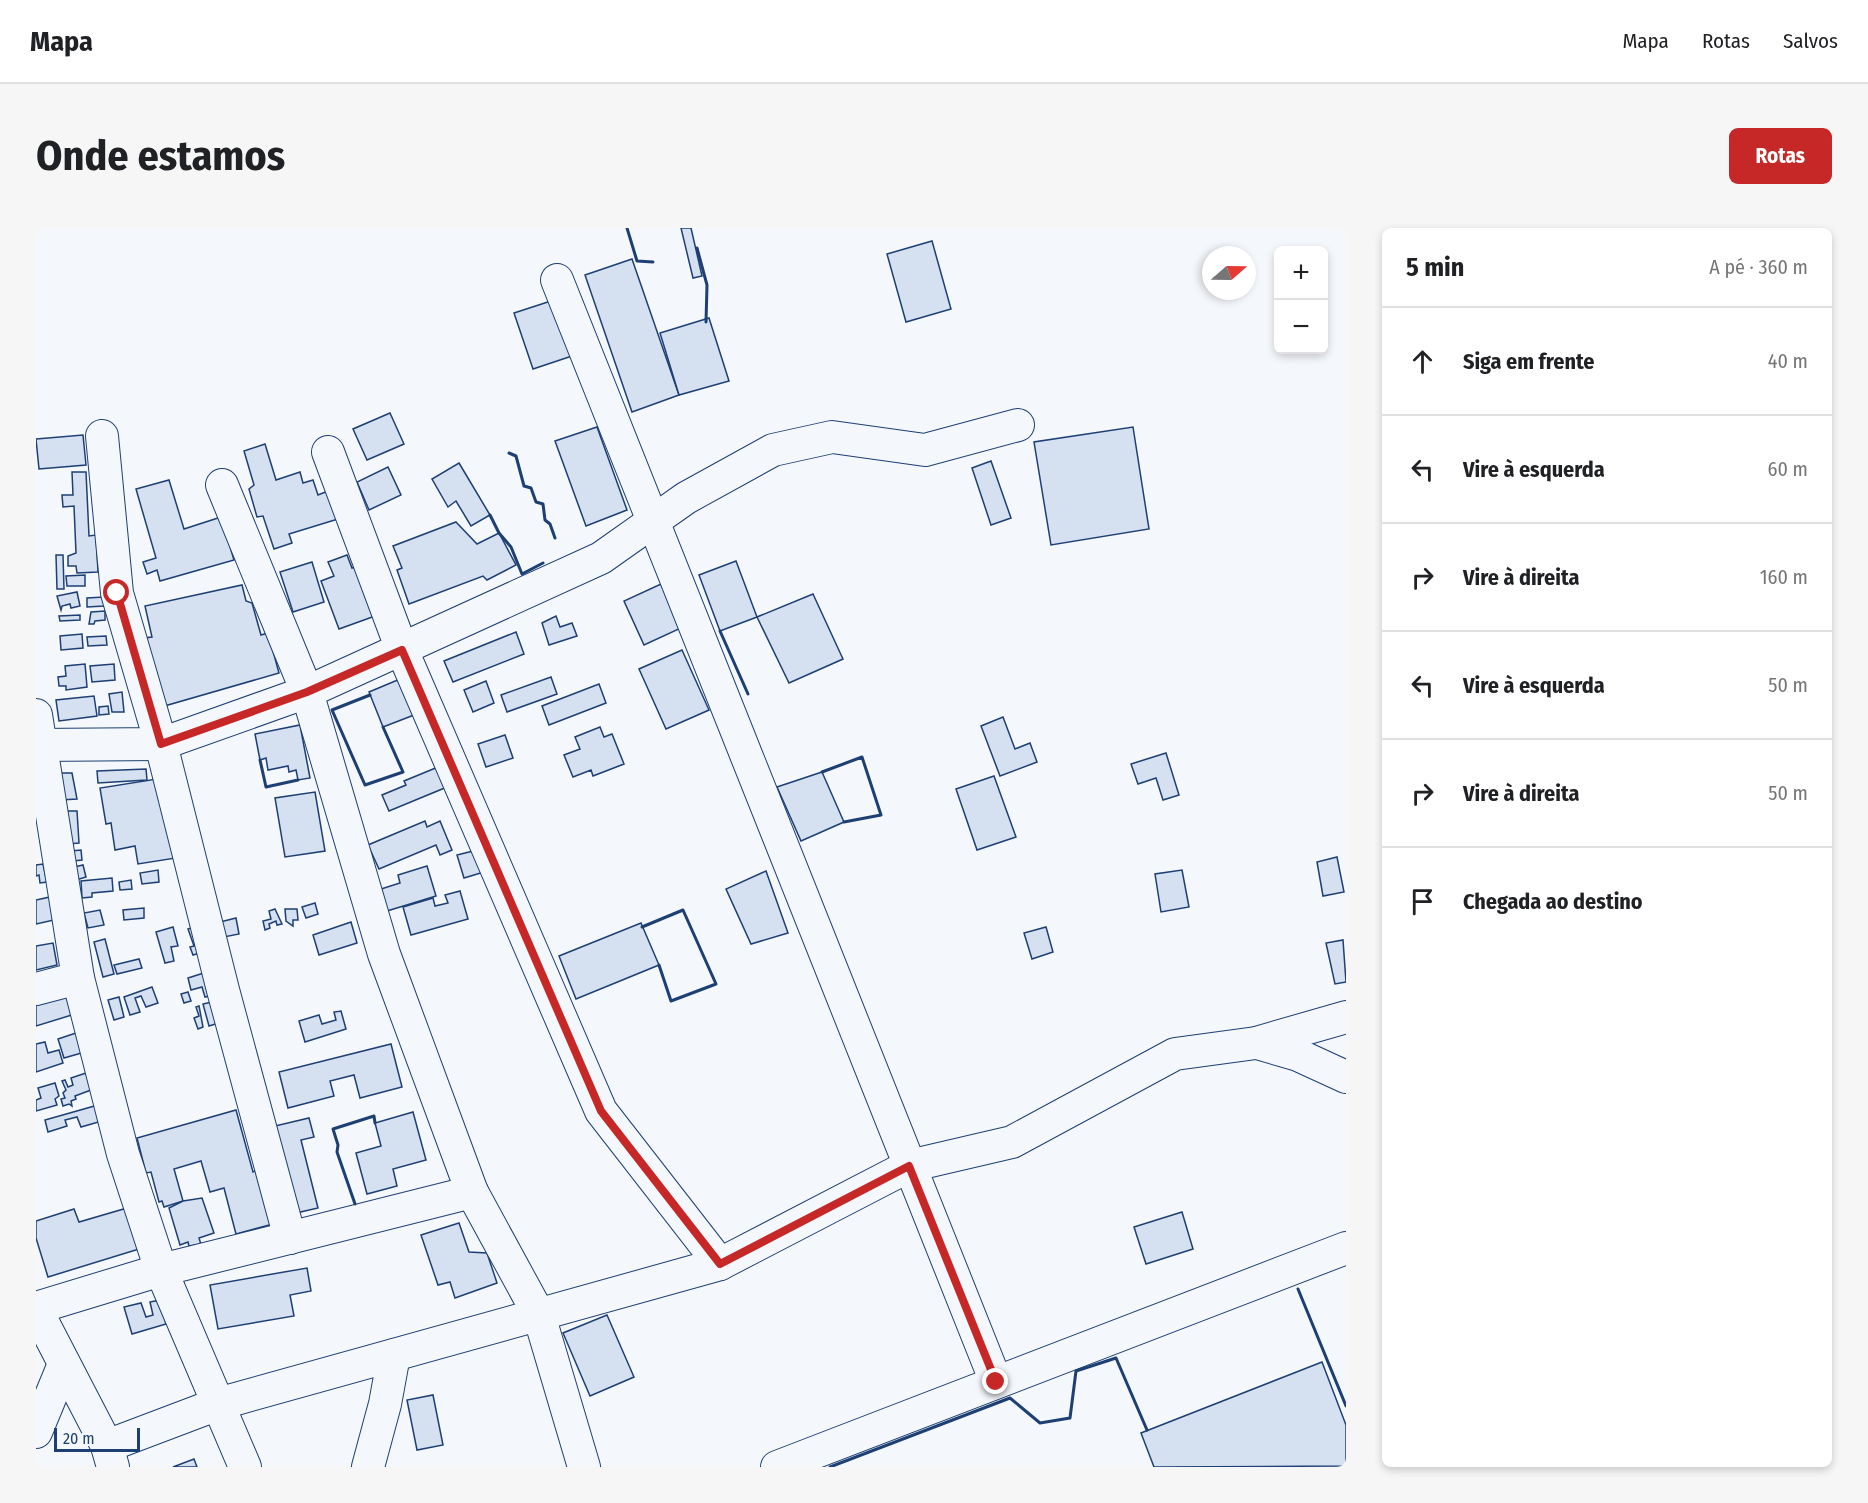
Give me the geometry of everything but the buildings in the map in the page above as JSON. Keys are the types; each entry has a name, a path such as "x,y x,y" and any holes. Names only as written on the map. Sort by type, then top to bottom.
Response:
{"street":[{"path":"557,280 996,1382"},
{"path":"245,1467 161,1270 123,1154 78,978 37,735 161,744 307,692 601,558 686,498 772,450 832,437 925,450 1018,425"},
{"path":"102,436 117,593 161,744 223,990 290,1238"},
{"path":"328,452 402,650 601,1111 720,1264"},
{"path":"222,485 307,692 384,954 472,1192 539,1315 585,1467"},
{"path":"36,989 78,978"},
{"path":"472,1192 161,1270 36,1308 110,1457 218,1404 720,1264 909,1166 1012,1143 1175,1054 1256,1043 1346,1017"},
{"path":"1256,1043 1298,1054 1346,1077"},
{"path":"777,1467 812,1460 996,1382 1346,1248"},
{"path":"368,1467 385,1404 394,1355"},
{"path":"36,1432 64,1364"}],"wall":[{"path":"627,228 637,261 653,262"},
{"path":"697,248 707,285 706,322"},
{"path":"509,453 516,456 524,486 531,488 536,502 543,504 545,520 550,524 555,538"},
{"path":"490,515 499,533 511,547 522,574 543,563"},
{"path":"720,631 748,694"},
{"path":"370,695 332,710 365,785 403,772 383,727"},
{"path":"822,772 862,757 881,815 844,822"},
{"path":"260,760 266,787 298,780"},
{"path":"642,927 683,910 716,984 671,1001 659,965"},
{"path":"355,1204 337,1152 338,1145 333,1129 374,1116 375,1123"},
{"path":"1298,1289 1346,1406"},
{"path":"830,1467 1010,1398 1040,1423 1070,1418 1076,1371 1116,1358 1147,1430"}],"route":[{"path":"117,593 161,744 307,692 402,650 601,1111 720,1264 909,1166 996,1382"}]}
